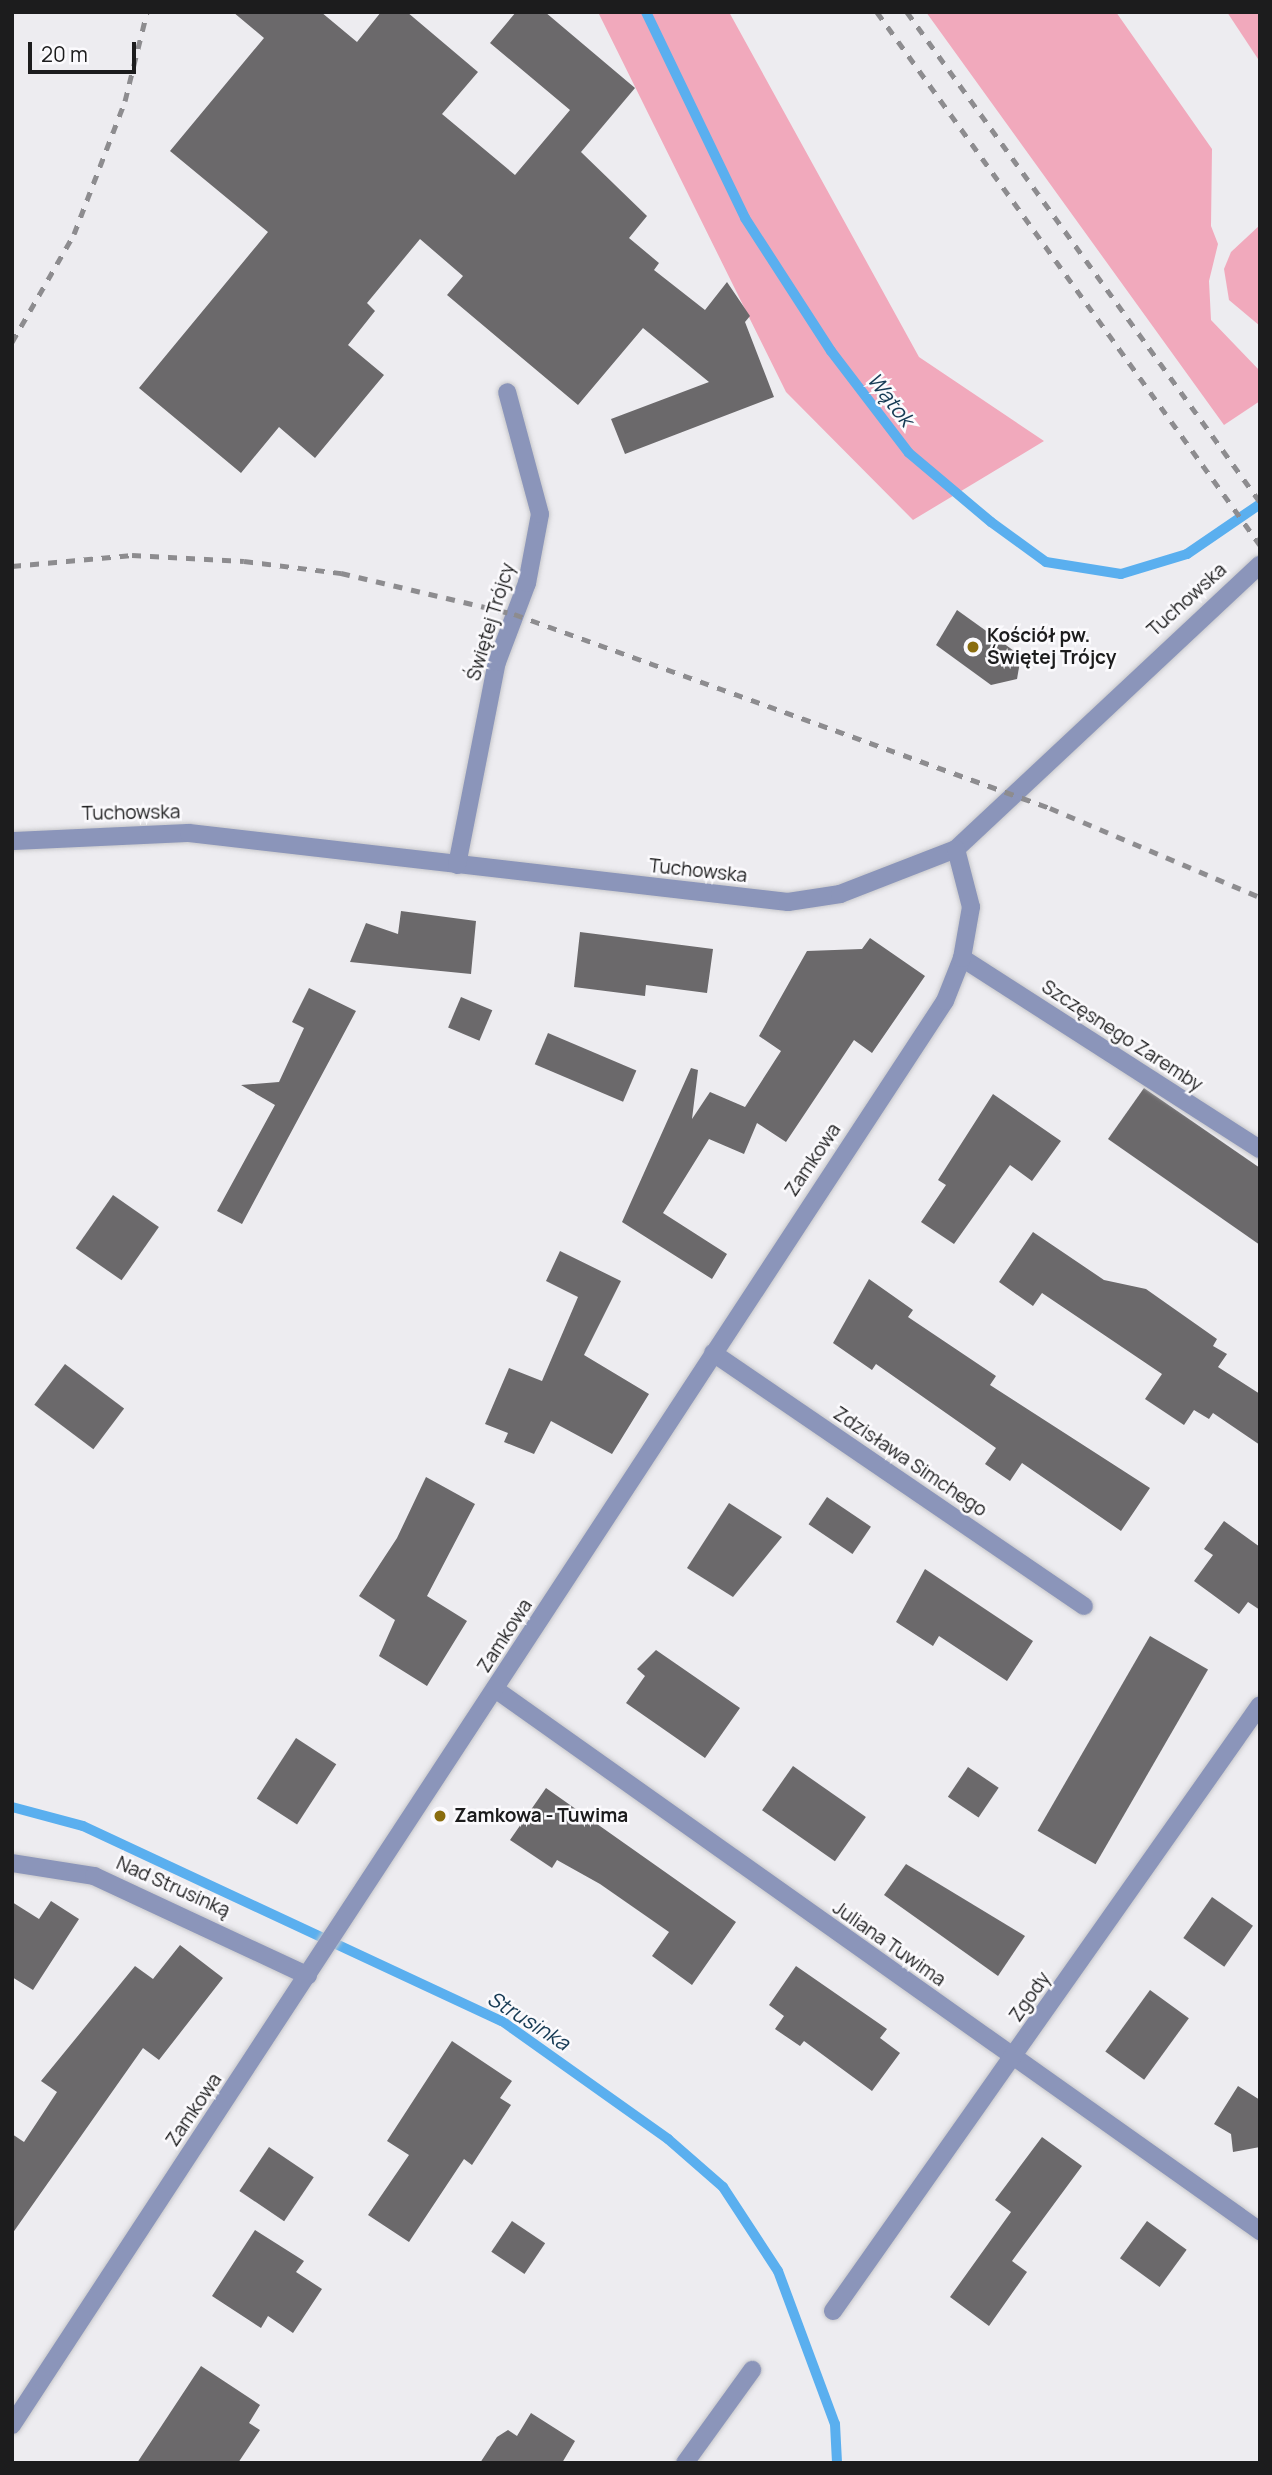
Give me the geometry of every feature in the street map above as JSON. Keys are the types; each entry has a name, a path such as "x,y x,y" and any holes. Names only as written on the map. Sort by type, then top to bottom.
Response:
{"street":[{"name":"Świętej Trójcy","path":"457,866 497,662 527,583 540,514 507,392"},
{"name":"Tuchowska","path":"12,841 189,833 457,866 788,902 880,884 956,849 1260,565"},
{"name":"Zamkowa","path":"12,2425 945,1001 962,958 971,907 956,849"},
{"name":"Szczęsnego Zaremby","path":"962,958 1260,1149"},
{"name":"Zdzisława Simchego","path":"713,1353 1084,1606"},
{"name":"Juliana Tuwima","path":"495,1689 1260,2231"},
{"name":"Zgody","path":"834,2311 1260,1705"},
{"name":"Nad Strusinką","path":"12,1863 94,1876 312,1970"},
{"path":"685,2463 752,2370"}],"shaded area":[{"path":"598,12 729,12 919,357 1044,441 913,520 786,392"},
{"path":"926,12 1116,12 1212,149 1211,226 1218,244 1209,281 1211,320 1260,371 1260,401 1224,425"},
{"path":"1227,12 1260,12 1260,62"},
{"path":"1260,225 1260,326 1229,300 1224,269 1231,252"}],"building":[{"path":"233,12 321,12 357,42 381,12 407,12 478,72 442,114 515,175 570,110 490,43 516,12 545,12 635,88 581,152 647,216 629,238 659,263 654,270 705,310 727,282 750,316 745,322 774,397 625,454 611,419 709,382 643,328 578,405 447,295 463,276 420,239 367,303 375,311 348,345 384,375 315,458 279,427 241,473 139,388 268,232 170,151 264,38"},
{"name":"Kościół pw. Świętej Trójcy","path":"957,610 1021,656 1017,679 991,685 936,645"},
{"path":"401,911 476,921 471,974 350,962 366,923 398,934"},
{"path":"580,932 713,949 707,993 646,985 645,996 574,987"},
{"path":"870,938 925,976 872,1053 854,1040 786,1142 757,1123 744,1154 709,1139 663,1213 727,1254 712,1279 622,1222 691,1068 698,1070 692,1119 710,1092 745,1107 781,1051 759,1036 807,951 862,949"},
{"path":"309,988 356,1011 242,1224 217,1211 275,1105 241,1085 279,1082 304,1028 292,1022"},
{"path":"461,997 492,1010 479,1041 448,1027"},
{"path":"548,1033 636,1071 623,1102 535,1064"},
{"path":"1144,1088 1260,1168 1260,1245 1108,1139"},
{"path":"993,1094 1061,1141 1032,1181 1010,1165 954,1244 921,1222 946,1185 938,1180"},
{"path":"113,1195 159,1227 122,1280 76,1248"},
{"path":"1033,1232 1104,1280 1146,1289 1217,1339 1213,1346 1227,1354 1218,1367 1260,1394 1260,1445 1213,1413 1209,1419 1194,1410 1184,1425 1145,1399 1162,1374 1042,1293 1033,1306 999,1282"},
{"path":"560,1251 621,1281 584,1355 649,1394 612,1454 551,1421 534,1454 504,1442 508,1433 485,1424 509,1368 542,1381 578,1297 546,1281"},
{"path":"869,1279 913,1310 908,1317 996,1376 990,1385 1150,1488 1121,1531 1022,1463 1010,1481 985,1464 996,1448 876,1364 872,1370 833,1343"},
{"path":"65,1364 124,1409 93,1449 34,1405"},
{"path":"426,1477 475,1504 427,1596 467,1621 427,1686 379,1656 395,1620 359,1596 397,1538"},
{"path":"827,1497 871,1527 852,1554 809,1524"},
{"path":"729,1503 782,1537 733,1597 687,1568"},
{"path":"1224,1521 1260,1547 1260,1610 1248,1602 1239,1614 1194,1581 1213,1555 1204,1549"},
{"path":"925,1569 1033,1641 1007,1681 939,1636 933,1646 896,1622"},
{"path":"1150,1636 1208,1669 1096,1864 1038,1831"},
{"path":"656,1650 740,1708 705,1758 626,1703 645,1676 637,1669"},
{"path":"296,1738 336,1764 297,1825 257,1798"},
{"path":"793,1766 866,1817 835,1861 762,1810"},
{"path":"968,1767 999,1788 979,1818 948,1797"},
{"path":"546,1788 736,1922 692,1985 652,1956 669,1932 600,1884 557,1860 552,1868 510,1840"},
{"path":"906,1864 1025,1936 998,1976 884,1895"},
{"path":"1212,1897 1253,1926 1224,1967 1183,1938"},
{"path":"51,1901 79,1919 33,1990 12,1977 12,1902 39,1919"},
{"path":"180,1945 223,1978 159,2060 143,2048 12,2234 12,2134 24,2142 57,2092 41,2081 135,1966 153,1979"},
{"path":"796,1966 887,2029 880,2038 900,2053 872,2091 804,2041 800,2046 775,2029 784,2016 769,2005"},
{"path":"1150,1990 1189,2018 1144,2080 1105,2051"},
{"path":"452,2041 512,2081 500,2098 511,2105 472,2165 464,2159 409,2242 368,2215 409,2155 387,2141"},
{"path":"1238,2086 1260,2100 1260,2147 1233,2152 1231,2134 1214,2124"},
{"path":"1042,2137 1082,2166 1012,2261 1027,2272 989,2326 950,2297 1011,2212 995,2200"},
{"path":"269,2147 314,2177 284,2221 239,2191"},
{"path":"512,2221 545,2243 524,2274 491,2252"},
{"path":"1147,2221 1187,2250 1160,2287 1120,2258"},
{"path":"255,2230 304,2261 296,2272 322,2289 293,2333 268,2316 261,2328 212,2296"},
{"path":"201,2366 260,2405 249,2423 260,2430 238,2463 137,2463"},
{"path":"531,2413 575,2441 562,2463 480,2463 497,2437 508,2430 517,2436"}],"waterway":[{"name":"Wątok","path":"646,12 745,218 831,351 909,453 991,522 1046,562 1121,574 1187,554 1260,504"},
{"name":"Strusinka","path":"12,1807 83,1826 502,2021 668,2139 723,2187 778,2271 835,2424 837,2463"}],"railway":[{"path":"12,342 74,234 125,101 147,12"},
{"path":"877,12 1260,545"},
{"path":"907,12 1260,502"},
{"path":"12,566 132,555 244,561 341,573 514,614 1050,808 1260,897"}],"place":[{"name":"Kościół pw. Świętej Trójcy","path":"973,647"},
{"name":"Zamkowa - Tuwima","path":"440,1816"}]}
